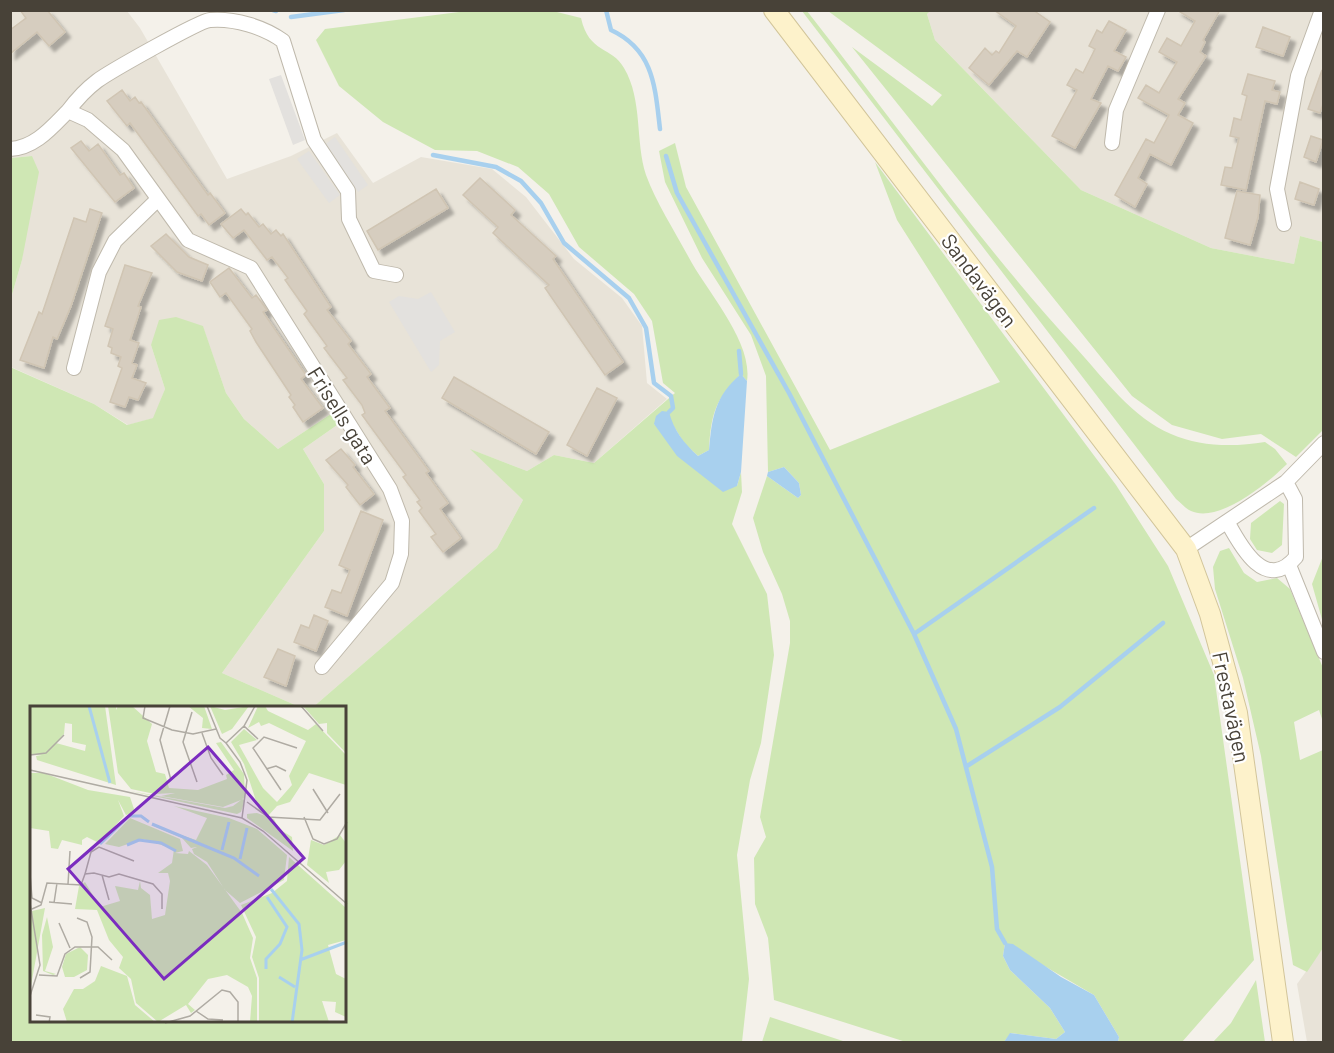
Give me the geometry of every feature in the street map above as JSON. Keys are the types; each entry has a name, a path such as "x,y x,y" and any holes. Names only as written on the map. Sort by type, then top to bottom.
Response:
{"street":[{"name":"Sandavägen","path":"774,10 1186,549"},
{"path":"1112,143 1116,110 1158,10"},
{"path":"1284,224 1277,189 1298,76 1322,10"},
{"path":"10,149 21,149 39,139 68,111 80,95 98,80 207,20 228,20 270,32 283,41 314,140 348,191 349,219 374,272 396,274"},
{"name":"Frisells gata","path":"68,111 88,120 123,150 188,240 251,268 390,489 402,521 401,554 392,583 322,667"},
{"path":"74,368 99,272 115,241 157,200"},
{"path":"1186,549 1286,482 1323,443"},
{"path":"1228,523 1243,550 1258,566 1272,569 1289,565 1296,557 1294,499 1286,482"},
{"name":"Frestavägen","path":"1186,549 1210,614 1237,713 1283,1042"},
{"path":"1289,565 1323,652"}],"shaded area":[{"path":"930,10 1323,11 1323,242 1300,236 1294,264 1211,248 1081,190 935,40 927,14"},
{"path":"10,11 127,11 140,28 227,179 291,156 337,133 373,183 421,157 492,169 526,197 574,259 622,298 642,326 647,383 667,399 594,463 554,455 527,471 472,450 523,500 497,548 314,706 297,706 222,673 324,531 324,484 303,449 340,423 334,412 278,449 244,419 226,393 203,327 151,345 165,389 154,418 128,425 94,404 11,367 11,298 22,260 32,156 11,158"},
{"path":"281,75 305,140 293,145 269,79"},
{"path":"335,137 368,185 358,192 324,145"},
{"path":"309,151 340,195 329,203 297,159"},
{"path":"431,292 455,332 440,341 439,365 431,372 389,302 399,296 418,299"},
{"path":"1323,948 1323,1042 1307,1042 1297,984"}],"green space":[{"path":"467,11 553,11 581,18 589,38 619,61 630,80 634,93 643,162 650,185 696,270 736,333 743,350 747,366 747,381 741,374 720,400 713,417 709,450 698,456 684,443 673,425 654,424 737,486 741,472 742,492 732,524 767,594 774,655 761,743 750,780 737,855 749,979 742,1042 11,1042 10,367 94,404 127,425 153,418 165,389 151,345 159,320 176,317 203,326 226,393 244,419 278,449 334,412 340,423 303,449 324,484 324,531 222,673 297,706 30,706 30,1023 346,1023 346,706 314,706 497,548 523,500 470,449 527,471 554,455 594,463 675,393 663,383 652,321 634,294 579,247 549,194 518,167 477,151 435,150 383,122 339,86 316,40 325,29"},
{"path":"802,11 807,11 1006,267 1041,309 1132,408 1157,427 1171,434 1205,444 1241,445 1265,442 1275,449 1287,464 1243,499 1215,512 1191,511 1176,499"},
{"path":"828,11 930,11 927,14 935,40 1081,190 1211,248 1294,264 1300,236 1323,242 1323,430 1296,457 1261,434 1222,439 1172,425 1132,396 852,47 932,106 942,95"},
{"path":"675,143 686,187 830,450 1000,382 897,220 875,162 1116,485 1168,566 1214,675 1254,960 1182,1042 1118,1042 1119,1037 1094,995 1005,943 1003,956 1010,970 1050,1008 1065,1032 1056,1039 1011,1033 1004,1042 906,1042 774,1000 768,938 755,904 754,858 766,837 760,817 790,643 790,621 782,594 763,552 753,518 767,476 798,498 801,495 799,483 784,467 768,472 766,376 751,335 702,258 665,182 659,151"},
{"path":"32,156 39,172 22,260 11,298 11,158"},
{"path":"1280,501 1284,504 1282,545 1272,553 1257,550 1250,539 1251,523"},
{"path":"1229,548 1244,573 1257,582 1277,578 1290,589 1323,668 1323,722 1319,710 1294,722 1300,760 1323,750 1323,948 1307,972 1293,965 1261,756 1243,678 1215,589 1213,567 1220,551"},
{"path":"1323,556 1323,623 1312,584"},
{"path":"1256,980 1265,1042 1213,1042 1231,1023"},
{"path":"770,1017 846,1042 762,1042"}],"water":[{"path":"741,374 747,381 741,472 737,486 723,492 677,456 654,424 656,416 662,411 669,412 680,436 698,456 709,450 716,409 725,391"},
{"path":"784,467 799,483 801,495 798,498 767,476 768,472"},
{"path":"1005,943 1013,944 1061,977 1094,995 1119,1037 1118,1042 1004,1042 1010,1033 1056,1039 1065,1032 1050,1008 1010,970 1003,956"}],"building":[{"path":"20,10 47,10 65,32 49,46 37,32 10,54 10,30 26,18"},
{"path":"994,10 1033,10 1050,22 1027,57 1017,51 989,85 969,68 985,48 992,55 996,51 999,53 1016,26"},
{"path":"1177,10 1220,10 1203,40 1205,42 1200,52 1206,56 1178,99 1185,103 1178,115 1193,123 1171,165 1150,154 1138,178 1147,184 1135,207 1115,195 1146,139 1154,143 1169,115 1138,98 1146,85 1159,93 1177,62 1159,52 1167,38 1181,46 1195,21"},
{"path":"1109,21 1126,30 1114,51 1126,57 1118,71 1108,66 1091,99 1101,103 1075,148 1052,136 1077,90 1067,85 1076,69 1083,73 1095,49 1089,46 1097,30 1102,33"},
{"path":"1263,27 1290,37 1283,56 1256,47"},
{"path":"1322,70 1323,104 1320,113 1308,109"},
{"path":"1248,74 1275,81 1272,90 1280,92 1277,104 1265,101 1246,190 1221,185 1225,167 1232,168 1239,138 1230,136 1234,118 1241,120 1247,96 1242,94"},
{"path":"122,90 130,101 135,97 139,103 141,102 208,195 210,193 225,213 209,225 201,214 198,216 130,123 127,126 107,101"},
{"path":"1311,136 1323,140 1316,162 1304,157"},
{"path":"81,141 89,151 98,144 120,175 124,173 134,188 115,202 71,148"},
{"path":"480,178 515,210 511,215 556,256 553,259 623,362 605,375 545,288 549,285 493,233 498,227 463,195"},
{"path":"1300,182 1319,189 1314,205 1295,199"},
{"path":"436,189 448,208 378,250 367,231"},
{"path":"1237,191 1260,195 1258,217 1250,245 1225,238"},
{"path":"90,209 102,213 71,306 57,339 53,337 44,368 20,360 39,312 42,314 74,218 86,222"},
{"path":"241,209 246,215 248,213 259,227 263,224 271,234 276,230 281,236 283,234 331,307 327,310 351,341 348,344 371,374 367,377 390,408 385,411 429,471 426,473 448,503 440,509 461,538 443,552 431,537 436,534 419,511 422,508 417,502 420,500 403,477 406,475 362,415 365,413 362,405 343,380 347,378 324,348 327,346 304,314 307,311 285,280 288,278 272,257 267,260 244,230 233,238 221,224"},
{"path":"166,234 189,257 208,265 202,281 177,272 151,246"},
{"path":"125,265 152,273 138,306 141,307 130,340 139,343 132,363 137,365 132,378 146,383 138,400 129,397 125,407 110,402 122,368 118,366 121,357 111,353 112,348 108,346 113,329 105,326"},
{"path":"229,268 252,298 256,295 267,310 263,312 306,375 301,379 323,408 303,422 293,407 295,405 289,397 291,395 256,342 250,331 252,329 226,293 220,297 210,282"},
{"path":"454,377 549,432 536,454 442,398"},
{"path":"597,388 617,398 587,456 567,445"},
{"path":"341,449 355,465 353,467 374,494 360,505 346,487 348,485 326,460"},
{"path":"361,511 383,520 347,616 325,607 332,590 341,593 350,570 339,565"},
{"path":"314,615 328,621 316,651 294,642 301,625 309,628"},
{"path":"278,649 295,656 286,686 264,677"}],"waterway":[{"path":"291,17 344,10"},
{"path":"606,10 611,30 636,48 650,71 660,129"},
{"path":"433,155 496,167 521,181 541,203 564,243 629,298 646,328 654,383 671,396 673,408 669,412"},
{"path":"666,156 677,193 789,393 914,634 956,729 992,867 997,929 1005,943"},
{"path":"739,351 741,374"},
{"path":"914,634 1094,508"},
{"path":"967,766 1060,707 1163,623"}]}
